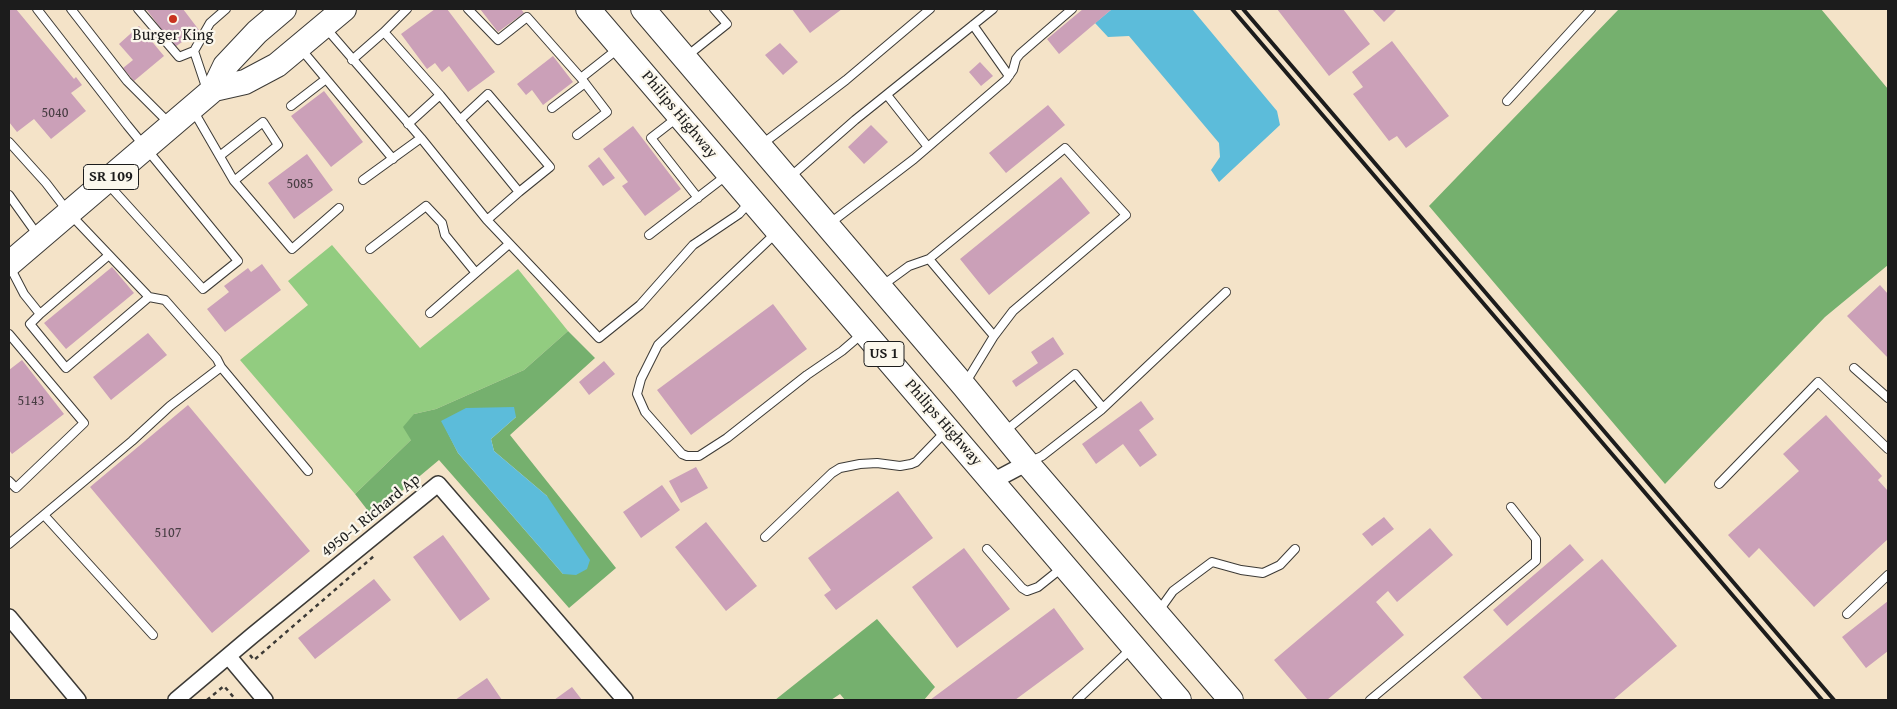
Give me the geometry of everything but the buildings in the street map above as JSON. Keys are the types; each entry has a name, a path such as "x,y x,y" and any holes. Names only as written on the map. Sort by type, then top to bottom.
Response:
{"main road":[{"name":"SR 109","path":"9,265 205,97 225,66 257,32 284,9"},
{"name":"SR 109","path":"205,97 245,82 278,65 344,9"},
{"name":"Philips Highway","path":"588,9 1179,700"},
{"name":"US 1","path":"643,9 964,386 1027,463 1231,700"}],"street":[{"path":"993,481 1027,463"},
{"name":"4950-1 Richard Ap","path":"176,700 438,484 625,700"},
{"path":"9,617 78,700"},
{"path":"228,657 265,700"}],"lane":[{"path":"37,9 145,148 238,261 204,289 106,182"},
{"path":"72,9 127,80 171,126"},
{"path":"138,9 179,57 194,52"},
{"path":"226,9 210,23 194,52 221,155 234,181 292,249 339,208"},
{"path":"352,60 407,9"},
{"path":"468,9 498,40 527,17 583,80 607,112 577,135"},
{"path":"685,58 727,24 714,9"},
{"path":"760,146 846,80 930,9"},
{"path":"788,179 886,95 993,9"},
{"path":"827,226 928,147 1009,76 1020,54 1072,9"},
{"path":"1507,101 1591,9"},
{"path":"973,25 1009,76"},
{"path":"323,26 421,138 488,220 599,338 640,305 693,245 739,214 752,200"},
{"path":"384,32 440,96 519,192"},
{"path":"552,108 621,46"},
{"path":"299,47 392,159"},
{"path":"291,106 326,79"},
{"path":"460,120 488,94 550,167 488,220"},
{"path":"886,95 928,147"},
{"path":"408,124 440,96"},
{"path":"680,116 650,138 698,198"},
{"path":"221,155 263,122 278,145 234,181"},
{"path":"364,180 421,138"},
{"path":"9,142 46,183 69,213 149,297 165,300 308,471"},
{"path":"880,287 909,266 929,259 1065,148 1126,215 1012,311 994,336 964,386"},
{"path":"649,235 729,174"},
{"path":"9,195 40,238"},
{"path":"370,249 426,206 442,223 445,235 476,273"},
{"path":"778,231 658,345 641,379 636,394 645,412 682,454 699,456 727,438 807,375 842,351 864,332"},
{"path":"430,312 510,244"},
{"path":"109,256 30,324 66,368 149,297"},
{"path":"929,259 994,336"},
{"path":"9,265 24,294 40,314"},
{"path":"1027,463 1042,456 1103,408 1226,292"},
{"path":"9,334 84,424 9,494"},
{"path":"9,544 132,441 170,406 221,367"},
{"path":"1854,368 1888,398"},
{"path":"1002,433 1075,374 1103,408"},
{"path":"1719,484 1818,382 1888,449"},
{"path":"765,537 832,473 840,468 877,463 900,466 911,464 916,462 948,429"},
{"path":"9,481 16,488"},
{"path":"1370,700 1536,561 1536,539 1512,508"},
{"path":"44,515 153,635"},
{"path":"987,549 1022,588 1028,591 1038,587 1064,565"},
{"path":"1156,614 1173,591 1212,562 1241,570 1263,573 1280,565 1295,549"},
{"path":"1846,614 1888,576"},
{"path":"1077,700 1133,646"}],"path":[{"path":"241,645 254,660 381,551"},
{"path":"207,700 224,686 236,700"}],"green space":[{"path":"1619,9 1821,9 1888,89 1888,265 1825,317 1665,484 1429,206"},
{"path":"332,245 420,348 518,269 568,331 524,370 436,409 414,414 411,440 355,494 240,360 308,305 288,281"},
{"path":"568,331 595,358 510,435 616,568 569,608 439,460 372,516 355,494 411,440 403,427 414,414 436,409 524,370","holes":["516,417 491,439 494,451 547,496 563,574 458,453 442,421"]},
{"path":"877,619 935,687 924,700 845,700 840,694 831,700 775,700"}],"water":[{"path":"1112,9 1192,9 1277,111 1280,125 1219,182 1211,170 1220,157 1219,143 1129,36 1108,37 1095,23"},
{"path":"514,407 516,417 491,439 494,451 547,496 590,560 587,569 576,575 563,574 458,453 441,421 466,408"}],"railway":[{"path":"1232,9 1822,700"},
{"path":"1243,9 1834,700"}],"place":[{"name":"Burger King","path":"173,19"}]}
